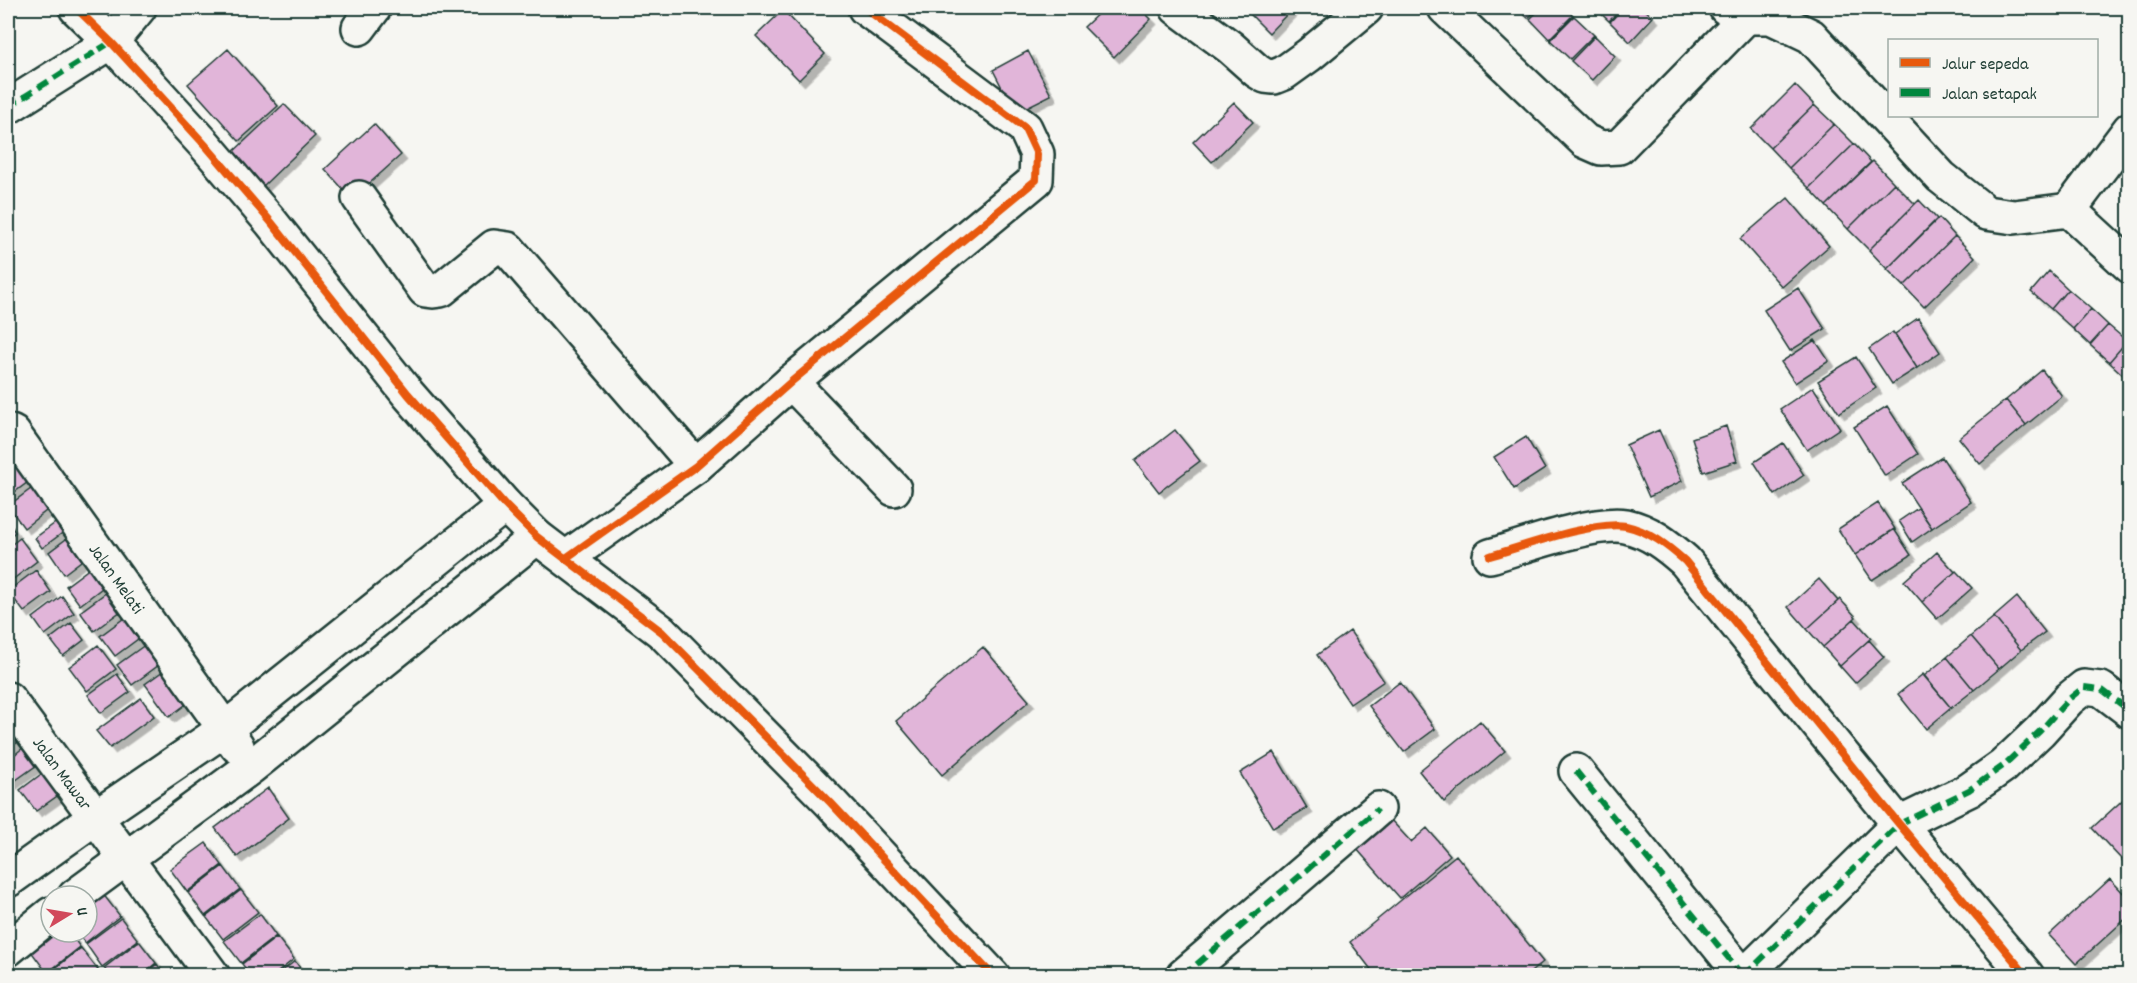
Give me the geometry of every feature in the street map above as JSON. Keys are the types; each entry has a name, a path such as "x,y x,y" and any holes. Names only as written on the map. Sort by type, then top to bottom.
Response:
{"street":[{"path":"76,8 111,42 272,222 408,394 505,505 537,537 662,632 831,803 993,975"},
{"path":"8,107 111,42 139,8"},
{"path":"566,558 696,466 791,382 1036,180 1037,154 1025,128 865,8"},
{"path":"1177,8 1265,76 1274,77 1284,73 1309,55 1366,8"},
{"path":"1445,8 1585,141 1601,148 1619,147 1736,12 1771,17 1811,36 1941,177 1986,213 2014,218 2069,210 2130,129"},
{"path":"359,198 425,290 441,290 494,247 508,249 696,466"},
{"path":"2069,210 2130,266"},
{"path":"791,382 894,489"},
{"name":"Jalan Melati","path":"8,431 14,433 251,766"},
{"path":"8,880 225,729 505,505"},
{"path":"1490,556 1591,528 1610,525 1623,525 1637,529 1665,543 1685,561 1899,824 2027,975"},
{"path":"91,884 251,766 537,537"},
{"path":"1576,771 1743,975 1899,824 1969,790 2003,766 2069,699 2084,687 2101,689 2130,711"},
{"name":"Jalan Mawar","path":"8,699 213,975"},
{"path":"1183,975 1378,809"},
{"path":"8,949 39,924"},
{"path":"8,969 12,975"}],"building":[{"path":"1104,8 1140,8 1151,19 1114,57 1084,27"},
{"path":"1256,8 1292,9 1269,33 1250,14"},
{"path":"1517,8 1539,8 1528,18"},
{"path":"1541,8 1565,8 1573,15 1549,39 1530,19"},
{"path":"1595,8 1622,8 1609,21"},
{"path":"1623,8 1643,8 1653,17 1630,42 1610,22"},
{"path":"783,10 825,54 799,80 756,36"},
{"path":"1574,16 1594,35 1570,59 1550,40"},
{"path":"1595,36 1615,56 1592,80 1571,61"},
{"path":"228,49 278,106 239,141 188,84"},
{"path":"1028,51 1051,95 1015,113 993,70"},
{"path":"1795,85 1814,105 1770,148 1751,129"},
{"path":"1234,102 1253,122 1212,162 1193,142"},
{"path":"284,104 315,136 263,186 232,153"},
{"path":"1814,105 1834,124 1789,168 1770,148"},
{"path":"374,124 401,155 352,199 325,169"},
{"path":"1834,124 1854,144 1809,188 1789,168"},
{"path":"1854,144 1871,162 1826,206 1809,188"},
{"path":"1873,161 1894,183 1848,229 1826,206"},
{"path":"1894,183 1915,204 1869,250 1848,229"},
{"path":"1788,198 1829,246 1782,287 1740,239"},
{"path":"1919,200 1937,219 1887,269 1869,250"},
{"path":"1939,218 1955,236 1904,286 1887,269"},
{"path":"1955,236 1975,257 1924,307 1904,286"},
{"path":"2049,271 2068,289 2051,309 2031,292"},
{"path":"1798,288 1825,329 1790,351 1764,310"},
{"path":"2068,289 2091,309 2073,329 2051,309"},
{"path":"2091,309 2108,325 2090,345 2073,329"},
{"path":"1918,318 1940,352 1917,368 1895,334"},
{"path":"2108,325 2127,341 2109,362 2090,345"},
{"path":"1893,332 1917,368 1892,384 1869,349"},
{"path":"1815,340 1829,361 1795,383 1781,362"},
{"path":"2127,341 2130,344 2130,365 2122,374 2109,362"},
{"path":"1856,357 1876,388 1839,413 1818,381"},
{"path":"2130,365 2130,380 2122,374"},
{"path":"2042,370 2062,396 2026,425 2006,400"},
{"path":"1813,387 1840,428 1807,450 1780,409"},
{"path":"2006,400 2026,425 1980,464 1959,438"},
{"path":"1887,406 1918,454 1885,476 1854,427"},
{"path":"1726,426 1737,461 1703,472 1692,438"},
{"path":"1175,430 1200,461 1159,492 1135,461"},
{"path":"1659,430 1682,481 1649,497 1626,445"},
{"path":"1526,437 1545,469 1514,489 1494,457"},
{"path":"1783,443 1804,475 1775,495 1754,462"},
{"path":"1942,457 1971,502 1932,528 1902,483"},
{"path":"19,461 32,479 8,497 8,470"},
{"path":"39,483 55,504 24,528 8,506"},
{"path":"1878,503 1895,529 1855,555 1838,529"},
{"path":"1918,508 1932,528 1912,542 1899,521"},
{"path":"62,518 69,528 42,548 35,538"},
{"path":"8,522 15,532 8,538"},
{"path":"1894,529 1911,555 1872,580 1855,555"},
{"path":"78,530 94,551 64,574 49,552"},
{"path":"20,538 37,561 8,583 8,547"},
{"path":"1937,552 1955,572 1922,602 1904,581"},
{"path":"102,559 115,578 80,605 66,586"},
{"path":"36,570 51,592 24,612 8,591"},
{"path":"1956,571 1972,588 1937,619 1922,602"},
{"path":"1819,579 1838,601 1807,629 1788,607"},
{"path":"115,586 129,605 94,631 80,612"},
{"path":"62,596 74,613 45,635 33,618"},
{"path":"2017,597 2045,632 2021,650 1994,617"},
{"path":"1840,599 1856,617 1823,647 1807,629"},
{"path":"131,613 146,633 115,656 100,636"},
{"path":"1994,617 2021,650 1999,669 1971,636"},
{"path":"1854,619 1871,638 1840,666 1823,647"},
{"path":"71,623 84,640 63,656 50,639"},
{"path":"1350,631 1384,681 1350,704 1317,655"},
{"path":"1971,636 1999,669 1974,690 1947,657"},
{"path":"1869,640 1884,657 1855,683 1840,666"},
{"path":"149,642 163,662 132,685 117,665"},
{"path":"98,645 116,669 87,691 69,667"},
{"path":"983,647 1029,701 942,775 896,721"},
{"path":"1947,657 1974,690 1951,708 1924,676"},
{"path":"170,666 193,699 169,717 145,684"},
{"path":"117,674 130,692 101,713 88,695"},
{"path":"1923,674 1951,708 1926,729 1898,694"},
{"path":"1400,682 1435,729 1404,752 1369,706"},
{"path":"141,698 154,716 110,748 96,731"},
{"path":"1480,721 1505,751 1444,802 1419,771"},
{"path":"8,723 20,740 8,750"},
{"path":"24,747 37,765 9,785 8,760"},
{"path":"1274,752 1307,808 1273,828 1240,773"},
{"path":"44,772 60,794 36,811 20,790"},
{"path":"268,788 289,818 237,857 215,828"},
{"path":"2127,796 2130,798 2130,855 2123,861 2092,828"},
{"path":"1390,819 1411,842 1427,828 1450,855 1400,898 1356,848"},
{"path":"206,843 222,865 187,892 170,869"},
{"path":"1456,855 1543,962 1526,976 1376,976 1350,942"},
{"path":"223,866 240,889 205,916 188,893"},
{"path":"2110,879 2130,900 2130,915 2076,964 2049,935"},
{"path":"241,890 258,912 223,939 206,917"},
{"path":"103,894 120,916 99,932 99,897"},
{"path":"260,914 276,936 241,963 224,941"},
{"path":"121,918 138,940 102,967 86,944 99,944 99,934"},
{"path":"277,937 294,959 273,976 251,976 242,964"},
{"path":"139,941 156,963 140,976 110,976 104,968"},
{"path":"39,943 78,944 80,947 47,973 30,950"},
{"path":"81,948 98,970 91,976 49,976 48,974"},
{"path":"295,961 306,976 276,976"},
{"path":"157,964 165,976 142,976"}],"marked path":[{"path":"8,107 111,42"},
{"path":"1744,976 1899,824 1969,790 2003,766 2069,699 2084,687 2101,689 2130,711"},
{"path":"1576,771 1743,976"},
{"path":"1183,976 1378,809"}],"cycle path":[{"path":"76,8 111,42 206,146 271,222 408,394 505,505 537,537 662,632 831,803 993,976"},
{"path":"566,558 696,466 791,382 1036,180 1037,154 1025,128 865,8"},
{"path":"1490,556 1558,535 1613,525 1642,531 1671,549 1685,561 1899,824 2027,976"}]}
